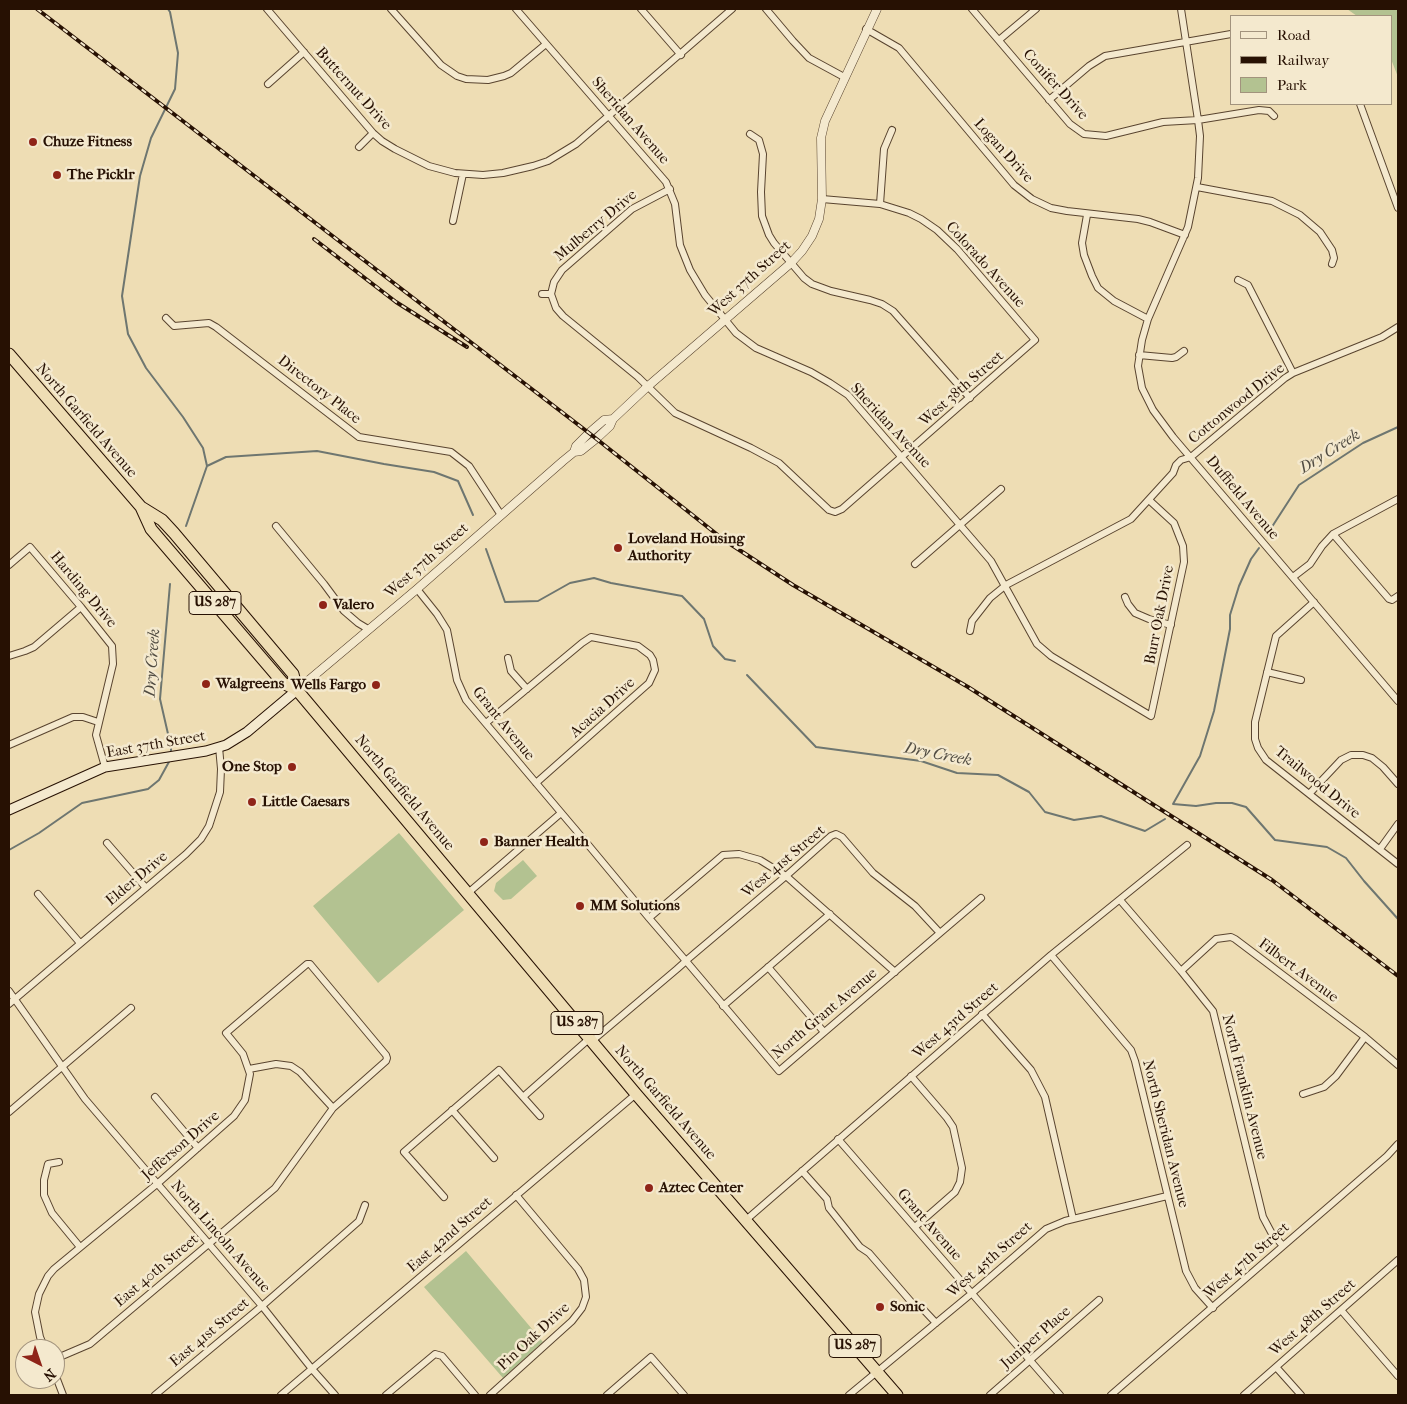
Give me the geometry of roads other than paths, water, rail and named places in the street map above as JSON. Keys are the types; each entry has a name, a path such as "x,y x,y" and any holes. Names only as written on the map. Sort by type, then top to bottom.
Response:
{"highway":[{"name":"North Garfield Avenue","path":"9,354 141,507 162,520 174,533 293,674 298,690 636,1094 897,1395"}],"main road":[{"name":"East 37th Street","path":"9,810 105,768 219,747 232,742 298,690"}],"street":[{"name":"Butternut Drive","path":"267,9 373,133 395,150 438,169 463,174 483,175 503,173 533,166 548,161 576,144 732,9"},
{"path":"391,9 432,57 449,71 466,79 488,80 511,73 546,44"},
{"name":"Sheridan Avenue","path":"516,9 659,172 670,189 675,204 680,244 684,258 699,287 725,320 745,341 756,348 811,372 848,395 991,561 1006,585 1033,639 1041,648 1152,716"},
{"path":"641,9 681,55"},
{"path":"766,9 796,45 810,58 844,77"},
{"name":"West 37th Street","path":"298,690 574,452 576,446 589,433 604,420 613,419 647,387 791,263 802,251 812,236 819,219 822,199 822,132 831,106 876,9"},
{"name":"Conifer Drive","path":"972,9 1049,100 1075,128 1089,135 1106,136 1152,124 1198,120 1259,110 1269,111 1274,116"},
{"path":"999,40 1036,9"},
{"name":"Duffield Avenue","path":"1181,9 1200,136 1197,187 1185,235 1148,319 1139,355 1140,381 1149,402 1173,437 1398,701"},
{"name":"Logan Drive","path":"866,29 899,48 1014,185 1037,202 1051,208 1087,215 1138,219 1185,235"},
{"path":"1049,100 1089,66 1105,56 1230,34"},
{"path":"268,84 304,52"},
{"path":"1360,105 1398,208"},
{"path":"880,204 884,149 892,130"},
{"path":"359,146 373,133"},
{"path":"750,134 758,140 763,154 761,203 765,225 774,243 804,278 821,288 870,300 882,304 893,311 970,398"},
{"path":"453,221 463,174"},
{"path":"1197,187 1272,201 1300,215 1320,232 1332,250 1334,258 1332,264"},
{"name":"Mulberry Drive","path":"551,294 557,276 568,264 632,209 670,189"},
{"name":"Colorado Avenue","path":"822,199 880,204 915,216 943,236 957,249 1035,340"},
{"path":"1087,215 1082,243 1084,255 1092,276 1104,294 1124,308 1148,319"},
{"path":"1238,280 1248,285 1293,373"},
{"path":"542,294 551,294 556,308 563,316 647,387"},
{"name":"Directory Place","path":"166,318 174,326 209,323 216,327 359,437 451,452 469,466 501,515"},
{"name":"Cottonwood Drive","path":"970,631 972,621 990,598 1006,585 1124,524 1150,500 1173,473 1176,465 1182,460 1191,457 1285,378 1382,337 1398,327"},
{"name":"West 38th Street","path":"647,387 675,413 779,463 829,510 835,512 842,509 903,457 1035,340"},
{"path":"1139,355 1172,358 1184,351"},
{"path":"915,564 1001,489"},
{"path":"1293,577 1310,564 1333,534 1398,499"},
{"name":"Burr Oak Drive","path":"1150,500 1174,523 1183,546 1183,570 1152,716"},
{"path":"276,526 344,611 368,629"},
{"path":"1333,534 1389,599 1395,599 1398,596"},
{"name":"Harding Drive","path":"9,565 30,547 106,637 113,650 113,664 96,730 96,741 105,768"},
{"name":"Grant Avenue","path":"417,589 447,630 457,680 466,700 561,813"},
{"path":"1125,597 1135,613 1149,619 1171,624"},
{"name":"Trailwood Drive","path":"1314,602 1276,636 1254,726 1255,739 1258,748 1266,760 1398,864"},
{"path":"9,656 34,647 81,607"},
{"name":"Acacia Drive","path":"486,723 590,638 596,637 642,648 650,655 655,665 652,679 645,688 536,783"},
{"path":"508,658 510,671 527,689"},
{"path":"1267,672 1301,680"},
{"path":"9,745 73,717 83,717 98,722"},
{"name":"Elder Drive","path":"9,1004 186,854 201,839 209,826 220,792 221,769 219,747"},
{"path":"1310,793 1341,760 1351,755 1363,755 1372,758 1383,766 1398,784"},
{"path":"468,893 561,813"},
{"name":"North Grant Avenue","path":"561,813 649,918 779,1071 895,972 786,876 760,860 739,854 723,856 649,918"},
{"path":"1380,849 1398,824"},
{"name":"West 41st Street","path":"523,1097 686,961 831,836 836,834 842,837 873,873 915,906 940,933"},
{"path":"107,843 146,888"},
{"name":"West 43rd Street","path":"746,1220 1051,955 1186,845"},
{"path":"38,894 80,943"},
{"path":"895,972 981,898"},
{"name":"North Franklin Avenue","path":"1120,900 1213,1011 1261,1210 1268,1227 1283,1246"},
{"path":"724,1006 830,914"},
{"name":"Filbert Avenue","path":"1181,971 1216,939 1230,937 1238,941 1365,1037 1398,1065"},
{"name":"North Sheridan Avenue","path":"1051,955 1131,1050 1189,1278 1213,1308"},
{"name":"East 40th Street","path":"65,1355 90,1344 275,1188 333,1108 387,1058 310,964 307,964 226,1033 240,1049 249,1069"},
{"path":"768,967 824,1032"},
{"name":"North Lincoln Avenue","path":"9,991 85,1099 262,1306 335,1395"},
{"path":"9,1112 131,1008"},
{"path":"982,1014 1031,1070 1045,1096 1073,1219"},
{"path":"1303,1094 1324,1087 1336,1076 1365,1037"},
{"path":"249,1069 276,1064 291,1066 300,1072 333,1108"},
{"name":"Jefferson Drive","path":"42,1339 35,1312 48,1276 226,1124 240,1108 248,1090 249,1069"},
{"path":"444,1197 404,1152 499,1070 540,1116"},
{"path":"910,1076 947,1118 952,1127 962,1168 960,1182 955,1192 915,1228"},
{"name":"East 42nd Street","path":"281,1395 636,1094"},
{"path":"155,1097 198,1148"},
{"path":"452,1110 494,1158"},
{"name":"Grant Avenue","path":"838,1139 1060,1395"},
{"name":"West 47th Street","path":"1111,1395 1387,1156 1398,1144"},
{"path":"59,1162 48,1164 44,1180 44,1195 52,1213 80,1247"},
{"path":"802,1171 827,1199 829,1208 860,1246 869,1253 912,1304 921,1307 936,1323"},
{"name":"Pin Oak Drive","path":"490,1395 572,1321 582,1308 586,1297 584,1280 578,1269 516,1195"},
{"name":"West 45th Street","path":"849,1395 1046,1229 1073,1219 1167,1196"},
{"name":"East 41st Street","path":"155,1395 262,1306 358,1221 365,1206"},
{"name":"West 48th Street","path":"1244,1395 1398,1260"},
{"name":"Juniper Place","path":"990,1395 1099,1300"},
{"path":"1342,1310 1398,1376"},
{"path":"386,1395 436,1354 442,1356 475,1395"},
{"path":"607,1395 650,1358 684,1395"},
{"path":"1276,1367 1301,1395"}],"waterway":[{"path":"168,9 178,53 175,89 151,138 140,176 122,296 128,334 146,368 183,417 203,448 207,466"},
{"name":"Dry Creek","path":"1268,533 1299,485 1363,443 1398,427"},
{"name":"Dry Creek","path":"186,526 207,466 226,457 317,451 434,472 458,481 473,515"},
{"name":"Dry Creek","path":"1259,548 1251,559 1239,586 1230,615 1230,629 1214,711 1200,756 1173,804 1196,806 1232,803 1246,807 1275,840 1327,847 1346,858 1398,919"},
{"name":"Dry Creek","path":"486,549 505,602 538,601 570,583 594,578 682,596 704,619 713,646 725,659 735,661"},
{"name":"Dry Creek","path":"170,584 160,699 171,753"},
{"name":"Dry Creek","path":"747,675 816,747 921,761 957,773 998,775 1029,792 1045,812 1074,820 1101,816 1145,831 1165,819"},
{"name":"Dry Creek","path":"9,850 39,833 82,803 148,789 159,780 170,760"}],"railway":[{"path":"37,9 589,433 724,540 793,585 968,687 1272,880 1398,976"},
{"path":"314,239 396,302 467,347"}],"place":[{"name":"Chuze Fitness","path":"33,142"},
{"name":"The Picklr","path":"57,175"},
{"name":"Loveland Housing Authority","path":"618,548"},
{"name":"Valero","path":"323,605"},
{"name":"Walgreens","path":"206,684"},
{"name":"Wells Fargo","path":"376,685"},
{"name":"One Stop","path":"292,767"},
{"name":"Little Caesars","path":"252,802"},
{"name":"Banner Health","path":"484,842"},
{"name":"MM Solutions","path":"580,906"},
{"name":"Aztec Center","path":"649,1188"},
{"name":"Sonic","path":"880,1307"}]}
